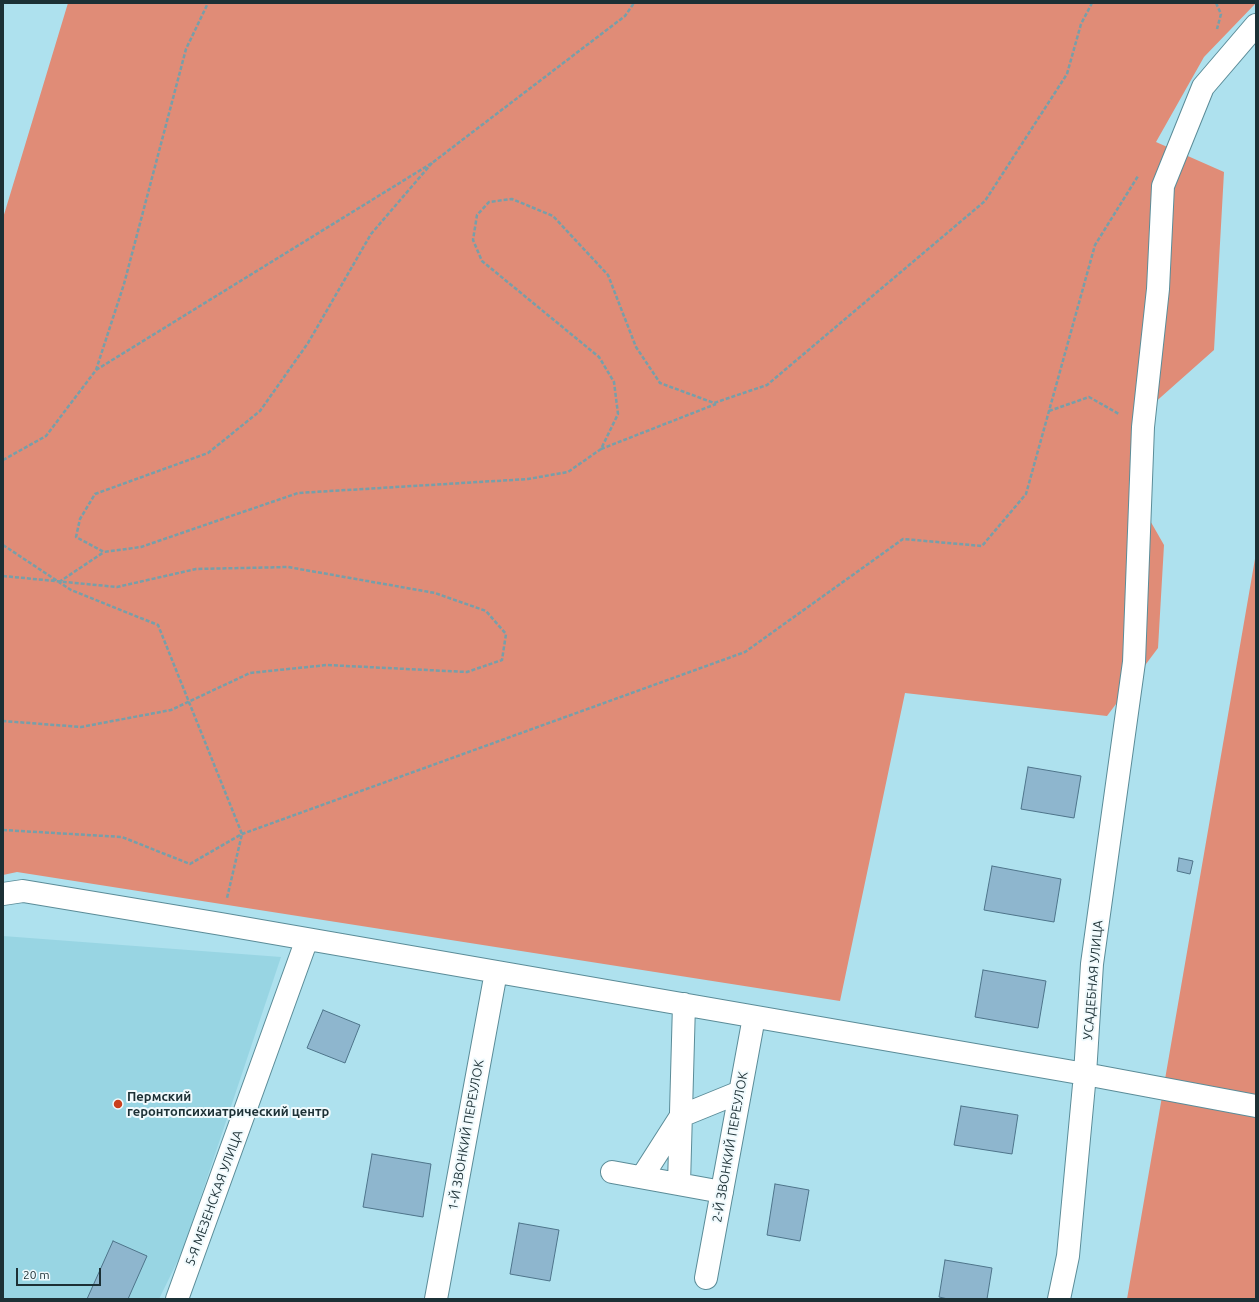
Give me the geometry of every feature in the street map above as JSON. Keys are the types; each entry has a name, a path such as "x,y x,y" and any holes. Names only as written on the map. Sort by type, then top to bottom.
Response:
{"street":[{"name":"УСАДЕБНАЯ УЛИЦА","path":"1059,1299 1068,1256 1085,1074 1092,964 1134,662 1143,427 1158,289 1163,186 1203,87 1256,25"},
{"path":"3,894 23,891 221,924 1085,1074 1256,1106"},
{"name":"5-Я МЕЗЕНСКАЯ УЛИЦА","path":"177,1299 307,939"},
{"name":"1-Й ЗВОНКИЙ ПЕРЕУЛОК","path":"436,1299 496,972"},
{"path":"679,1184 684,1004"},
{"name":"2-Й ЗВОНКИЙ ПЕРЕУЛОК","path":"706,1278 754,1017"},
{"path":"642,1177 681,1116 740,1092"},
{"path":"612,1172 722,1192"}],"path":[{"path":"3,460 46,436 96,370 124,284 186,49 208,3"},
{"path":"96,370 432,163 625,16 634,3"},
{"path":"59,582 104,552 140,547 298,493 528,478 568,472 601,449 767,385 985,201 1066,74 1081,24 1092,3"},
{"path":"1215,35 1221,14 1216,3"},
{"path":"104,552 76,537 80,519 95,494 208,453 260,411 308,343 371,234 432,163"},
{"path":"3,830 122,837 190,864 242,834 745,652 903,539 982,546 1026,494 1095,245 1140,172"},
{"path":"601,449 618,414 614,382 599,357 482,261 473,240 477,215 489,202 512,199 553,216 608,275 636,347 660,383 714,403 737,396"},
{"path":"1048,411 1089,397 1143,427"},
{"path":"3,545 71,590 158,625 242,834 221,924"},
{"path":"3,576 117,587 196,569 288,566 436,592 486,611 506,634 502,660 467,672 327,665 250,673 171,710 81,727 3,721"}],"shaded area":[{"path":"68,3 1256,3 1204,57 1156,142 1224,172 1214,350 1152,405 1136,496 1164,545 1158,648 1107,716 905,693 840,1001 17,872 3,875 3,218"},
{"path":"1256,553 1256,1299 1127,1299"},
{"name":"Пермский геронтопсихиатрический центр","path":"3,936 281,957 183,1250 159,1299 3,1299"}],"building":[{"path":"1028,767 1081,776 1074,818 1021,809"},
{"path":"1179,858 1193,861 1190,874 1177,871"},
{"path":"992,866 1061,879 1054,922 984,910"},
{"path":"983,970 1046,981 1038,1028 975,1017"},
{"path":"323,1010 360,1025 345,1063 307,1048"},
{"path":"961,1106 1018,1115 1012,1154 954,1145"},
{"path":"372,1154 431,1164 423,1217 363,1207"},
{"path":"775,1184 809,1190 800,1241 767,1235"},
{"path":"519,1223 559,1230 550,1281 510,1274"},
{"path":"113,1241 147,1256 128,1299 87,1299"},
{"path":"945,1260 992,1268 987,1299 948,1299 939,1297"}],"place":[{"name":"Пермский геронтопсихиатрический центр","path":"118,1104"}]}
